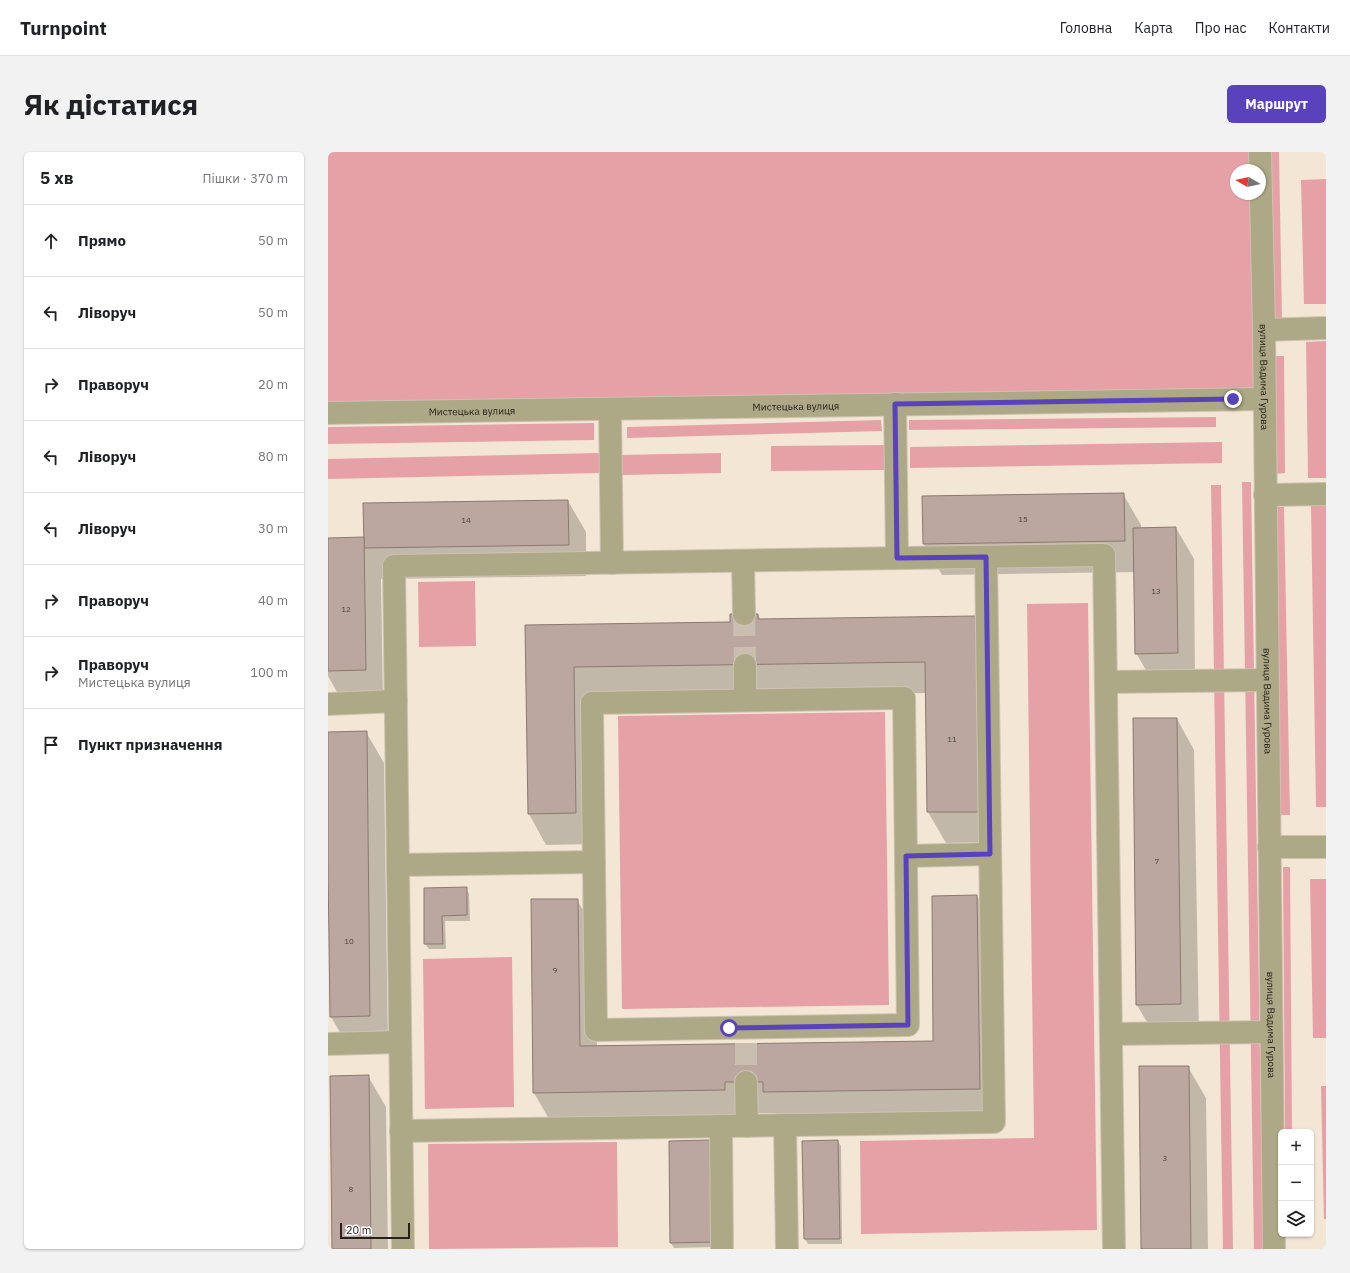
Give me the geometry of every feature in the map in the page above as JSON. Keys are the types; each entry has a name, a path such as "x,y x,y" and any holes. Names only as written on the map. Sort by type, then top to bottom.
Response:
{"street":[{"name":"вулиця Вадима Гурова","path":"1260,152 1264,330 1274,1249"},
{"path":"1264,330 1326,328"},
{"name":"Мистецька вулиця","path":"328,413 1264,399"},
{"path":"895,404 897,558"},
{"path":"610,409 612,562"},
{"path":"1265,495 1326,494"},
{"path":"403,1249 394,566 1104,556 1114,1249"},
{"path":"401,1131 994,1122 986,557"},
{"path":"743,561 744,614"},
{"path":"745,665 745,700"},
{"path":"1106,682 1267,680"},
{"path":"904,698 906,856 908,1025 746,1036 596,1030 592,703 904,698"},
{"path":"328,704 396,701"},
{"path":"1269,847 1326,847"},
{"path":"906,856 990,854"},
{"path":"398,865 594,862"},
{"path":"1111,1034 1271,1032"},
{"path":"328,1044 400,1042"},
{"path":"746,1082 747,1126"},
{"path":"786,1125 787,1249"},
{"path":"721,1126 722,1249"}],"shaded area":[{"path":"328,152 1259,152 1260,164 1230,164 1230,200 1260,200 1264,399 328,413"},
{"path":"1270,152 1279,152 1282,320 1273,320"},
{"path":"1326,179 1326,304 1304,304 1301,180"},
{"path":"1326,341 1326,478 1308,478 1306,342"},
{"path":"1275,356 1284,356 1285,473 1276,474"},
{"path":"1216,417 1216,427 909,430 909,420"},
{"path":"881,420 882,431 627,438 627,427"},
{"path":"594,423 594,440 328,444 328,427"},
{"path":"1222,442 1222,463 910,468 910,447"},
{"path":"889,445 889,470 771,471 771,446"},
{"path":"599,453 599,473 328,479 328,459"},
{"path":"721,453 721,473 621,475 620,455"},
{"path":"1242,482 1251,482 1263,1249 1254,1249"},
{"path":"1211,485 1221,485 1233,1249 1223,1249"},
{"path":"1311,505 1326,505 1326,807 1316,807"},
{"path":"1275,507 1284,507 1290,815 1281,815"},
{"path":"475,581 476,646 419,647 418,582"},
{"path":"1088,603 1097,1230 861,1234 860,1141 1034,1138 1027,604"},
{"path":"885,712 889,1005 622,1009 618,716"},
{"path":"1283,867 1290,867 1292,1129 1285,1129"},
{"path":"1310,879 1326,879 1326,1038 1313,1038"},
{"path":"512,957 514,1107 425,1109 423,959"},
{"path":"1321,1086 1326,1086 1326,1219 1324,1219"},
{"path":"617,1142 618,1247 429,1249 428,1144"}],"building":[{"path":"1124,493 1125,541 923,544 922,496"},
{"path":"568,500 569,545 364,548 363,503"},
{"path":"1176,527 1178,653 1135,654 1133,528"},
{"path":"364,537 366,670 328,671 328,538"},
{"path":"730,614 758,614 758,619 976,616 979,812 927,812 925,662 574,667 576,813 528,814 525,625 730,622"},
{"path":"1133,718 1177,718 1181,1004 1136,1005"},
{"path":"367,731 370,1016 330,1017 328,732"},
{"path":"467,887 467,915 442,916 443,944 424,944 424,888"},
{"path":"977,895 980,1089 763,1092 763,1082 725,1082 725,1090 533,1093 531,899 578,899 580,1046 933,1041 932,896"},
{"path":"1139,1066 1189,1066 1191,1249 1141,1249"},
{"path":"369,1075 371,1249 332,1249 330,1076"},
{"path":"710,1140 711,1242 670,1243 669,1141"},
{"path":"838,1140 840,1239 804,1239 802,1141"}],"tunnel":[{"path":"744,614 745,665"},
{"path":"746,1043 746,1082"}],"route":[{"path":"729,1028 908,1025 906,856 990,854 986,557 897,558 895,404 1233,399"}]}
